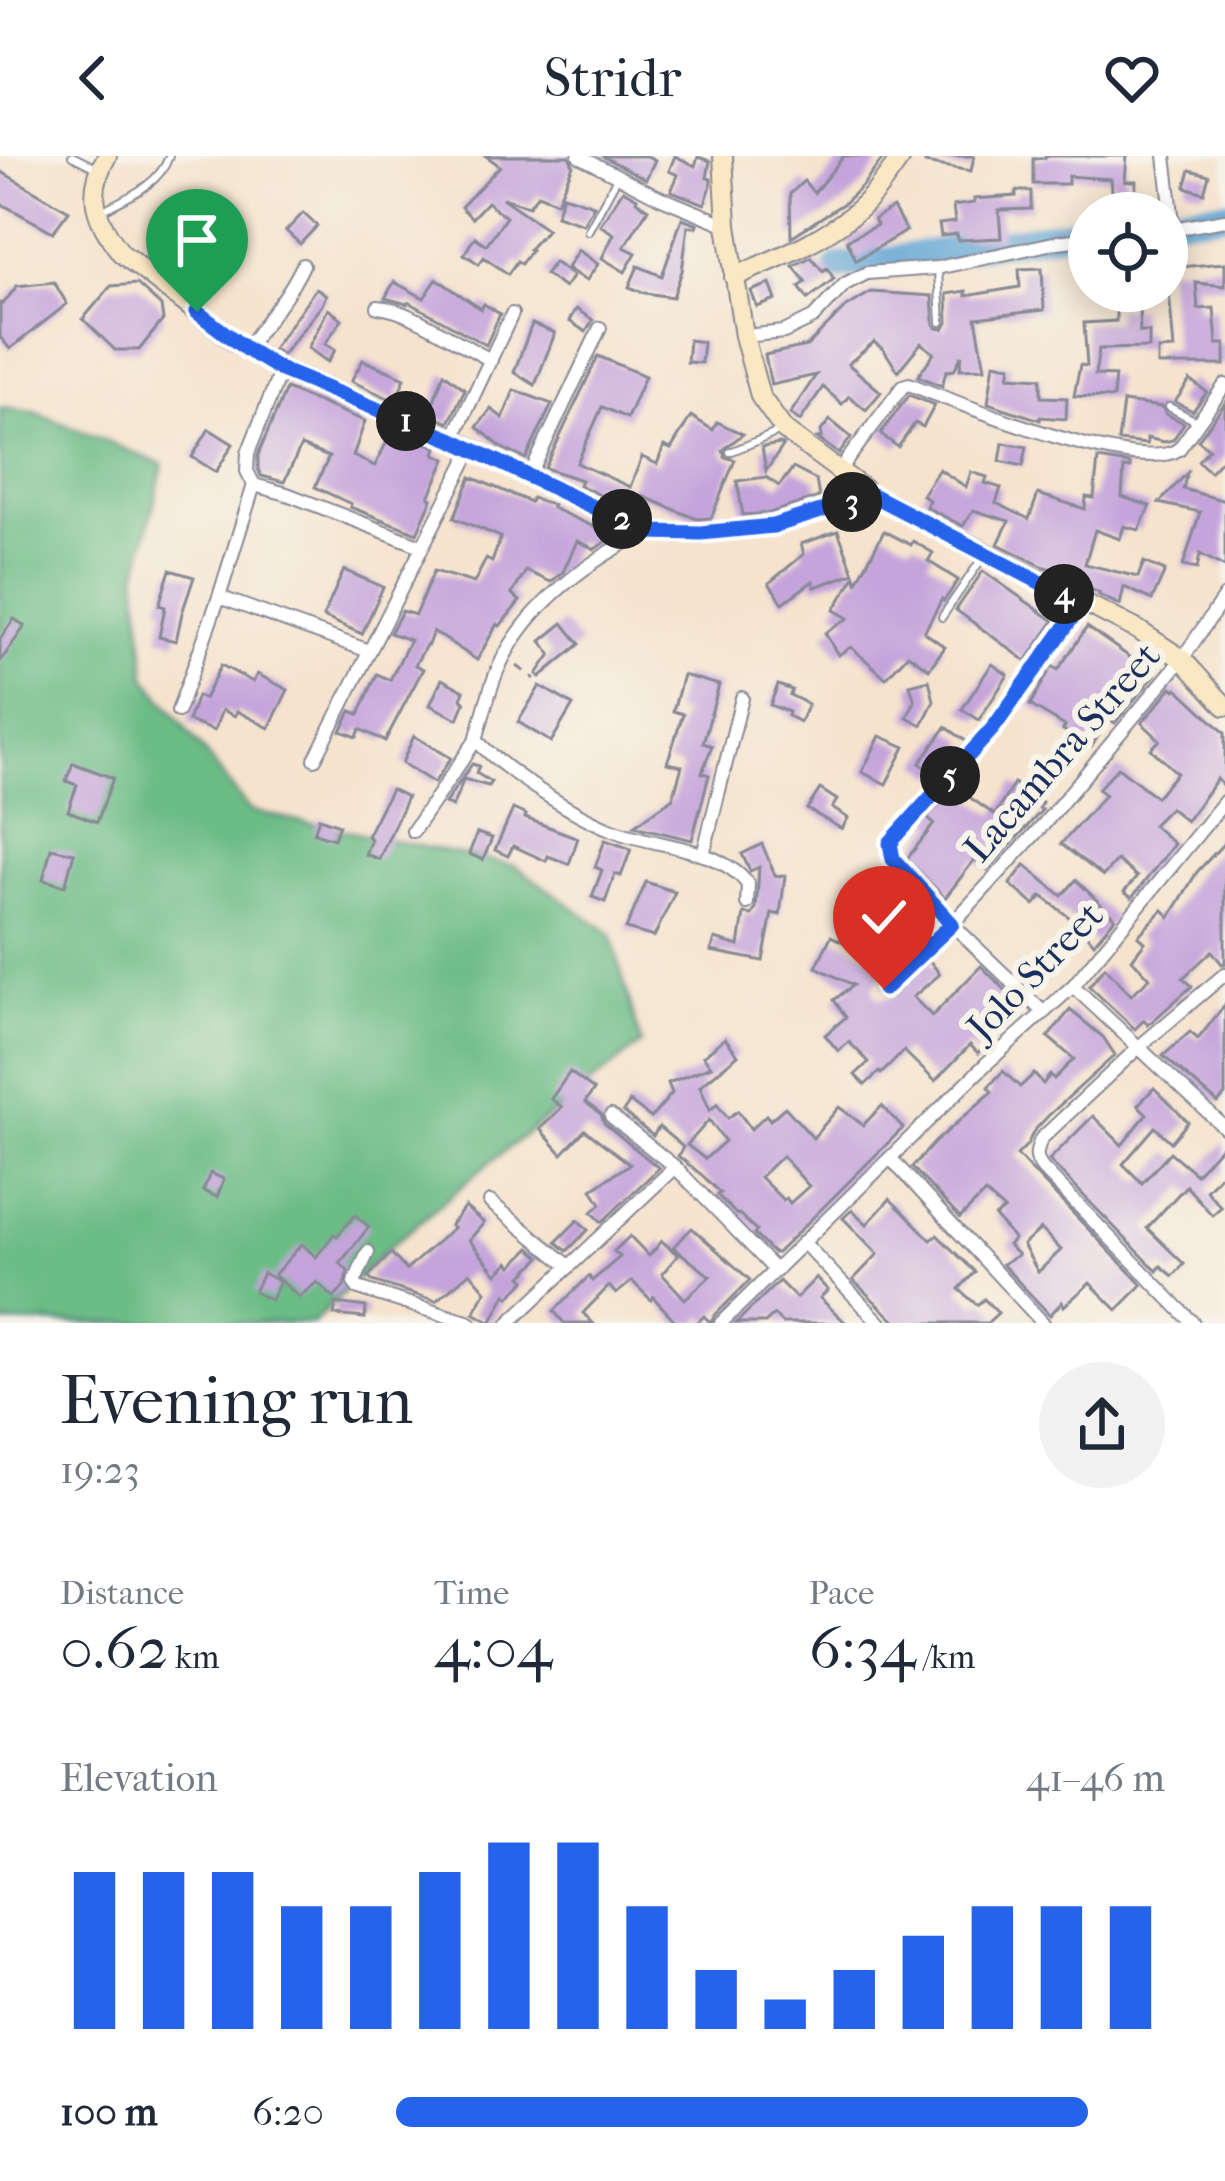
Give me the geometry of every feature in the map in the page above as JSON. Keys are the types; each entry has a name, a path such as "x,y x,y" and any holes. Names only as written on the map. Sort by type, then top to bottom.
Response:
{"street":[{"path":"579,156 727,225"},
{"path":"723,156 727,225 744,336 760,396 784,430 872,495 1138,630 1182,659 1225,706"},
{"path":"734,278 824,235 855,213 902,156"},
{"path":"1165,156 1169,192"},
{"path":"103,163 93,196 107,234 121,253 246,349 281,370 453,440 645,532 760,528 872,495"},
{"path":"1188,225 1225,220"},
{"path":"744,336 784,332 813,318 855,277 866,273 937,268 1068,241"},
{"path":"246,349 284,302 303,266"},
{"path":"378,307 410,315 491,359"},
{"path":"453,440 512,314"},
{"path":"530,476 600,328"},
{"path":"178,711 254,485 247,471 248,454 281,370"},
{"path":"838,472 909,384 1052,436 1117,451 1168,456 1225,385"},
{"path":"315,759 472,449"},
{"path":"254,485 421,546"},
{"path":"413,831 476,740 496,672 523,627 539,607 603,556 645,532"},
{"name":"Lacambra Street","path":"884,989 1043,825 1182,659 1225,596"},
{"path":"219,597 369,651"},
{"path":"1044,1013 893,859 890,843 994,727 1082,604"},
{"path":"703,855 742,698"},
{"path":"476,740 508,768 596,824 703,855 737,871 748,884 747,903"},
{"name":"Jolo Street","path":"722,1323 986,1064 1073,986 1225,802"},
{"path":"1193,1323 1043,1169 1036,1151 1041,1139 1140,1046 1225,974"},
{"path":"1073,986 1225,1128"},
{"path":"611,1116 675,1167 776,1270"},
{"path":"891,1159 1043,1323"},
{"path":"509,1323 675,1167"},
{"path":"490,1202 568,1265"},
{"path":"803,1242 880,1323"},
{"path":"368,1252 354,1283 358,1288 470,1323"}],"lane":[{"path":"72,156 103,163"},
{"path":"98,213 146,187 170,156"},
{"path":"588,231 618,176"},
{"path":"937,268 941,322"},
{"path":"1169,407 1198,422"},
{"path":"730,452 784,430"},
{"path":"942,617 985,554"}],"path":[{"path":"504,657 536,679"}],"green space":[{"path":"0,408 35,412 163,465 137,575 146,677 250,811 515,866 611,934 641,1044 385,1251 313,1323 0,1323"}],"building":[{"path":"486,156 569,156 573,165 557,202 538,194 529,206 502,198 547,229 508,274 484,257 479,264 464,254 475,237 486,245 506,217 487,202 472,218 461,207 500,166"},
{"path":"602,156 647,156 655,160 646,179"},
{"path":"675,156 695,166 698,157 710,161 707,178 711,185 705,204 671,191 678,175 669,171"},
{"path":"844,156 885,156 844,203 791,237 790,194 804,181 814,193"},
{"path":"926,156 974,156 971,171 925,163"},
{"path":"1127,156 1125,181 1136,181 1136,192 1112,192 1111,179 1068,176 1068,184 1033,184 1033,159"},
{"path":"1190,170 1209,175 1204,193 1185,187"},
{"path":"0,171 69,211 53,232 0,203"},
{"path":"623,190 648,209 624,247 636,253 625,272 602,258 614,234 600,225"},
{"path":"1016,191 1031,191 1031,209 999,210 1001,238 941,236 939,224 955,222 953,206 974,203 974,199 1016,196"},
{"path":"563,195 594,205 583,224 556,215"},
{"path":"893,208 906,231 856,260 847,240 877,225 874,219"},
{"path":"303,213 317,226 300,244 286,231"},
{"path":"682,218 698,224 688,226 673,297 629,287 638,266 662,276"},
{"path":"578,250 598,264 586,281 567,268"},
{"path":"811,257 834,279 808,299 799,287 806,282 793,266"},
{"path":"554,262 573,276 564,288 545,274"},
{"path":"1225,263 1225,286 1196,283 1198,309 1214,308 1217,344 1225,344 1225,365 1158,365 1158,350 1174,349 1171,312 1188,312 1188,266"},
{"path":"1042,268 1044,310 976,318 985,368 960,369 962,355 954,370 946,371 942,386 918,376 934,353 921,343 898,371 874,342 848,364 881,392 866,410 849,396 842,404 823,387 800,421 790,414 816,375 771,385 765,355 807,346 845,308 871,292 932,296 934,324 943,329 948,323 947,294 966,291 966,296 1020,287 1019,269"},
{"path":"437,279 481,309 484,304 500,314 486,345 409,302 385,298 394,282 424,298"},
{"path":"54,282 67,304 10,349 0,337 0,303 17,286"},
{"path":"137,284 161,306 163,320 139,350 115,350 83,319 111,286"},
{"path":"770,284 776,300 757,307 751,291"},
{"path":"316,288 326,295 322,305 282,355 273,349"},
{"path":"328,309 342,319 325,344 335,350 328,362 308,348"},
{"path":"576,309 593,320 586,332 569,321"},
{"path":"1116,312 1139,312 1140,332 1149,332 1149,348 1099,349 1095,375 1115,376 1113,398 1074,396 1080,365 1087,366 1084,323 1116,321"},
{"path":"532,324 555,333 535,385 514,372"},
{"path":"689,340 703,342 701,363 687,362"},
{"path":"598,356 645,376 627,418 602,407 577,463 630,487 642,457 657,464 664,446 671,449 691,416 713,430 717,422 743,434 723,450 725,457 735,460 711,518 697,519 642,496 635,512 579,485 581,480 545,468"},
{"path":"363,360 405,378 395,401 351,381"},
{"path":"994,363 1011,366 1009,376 1041,378 1041,397 1067,398 1066,419 1040,420 988,403"},
{"path":"444,373 465,389 449,423 423,412 427,404 432,406"},
{"path":"1190,380 1207,392 1193,411 1175,402"},
{"path":"286,389 365,421 353,456 375,466 393,429 437,447 435,454 446,459 417,533 350,507 315,487 329,457 301,446 284,482 261,476 258,455"},
{"path":"514,390 552,404 526,459 502,448 477,427 491,409 503,418"},
{"path":"909,395 935,405 923,427 915,423 898,447 880,434"},
{"path":"1123,402 1162,407 1184,423 1173,440 1118,441"},
{"path":"1225,403 1225,456 1210,472 1198,461 1209,449 1198,440"},
{"path":"830,420 851,437 839,454 817,438"},
{"path":"209,429 233,444 216,472 192,457"},
{"path":"1003,443 1027,447 1023,466 1000,461"},
{"path":"783,446 766,471 762,447"},
{"path":"1098,459 1130,464 1124,468 1122,497 1150,506 1139,530 1124,526 1120,539 1095,530 1085,564 1138,577 1144,562 1165,571 1152,600 1124,587 1120,605 998,544 1009,521 973,510 963,526 926,507 929,500 922,495 939,469 966,487 971,472 987,477 985,483 1001,488 996,503 1029,519 1038,494 1085,509 1086,497 1094,498"},
{"path":"793,468 816,480 819,497 770,513 743,515 737,481 766,477 779,486"},
{"path":"1187,473 1183,489 1225,501 1225,567 1200,554 1197,569 1183,566 1200,512 1159,503"},
{"path":"471,477 530,502 532,498 553,505 614,536 595,549 577,541 563,572 551,582 526,571 512,594 520,601 497,624 477,660 433,631 415,665 423,669 385,741 360,729 357,737 341,731 351,711 359,714 377,674 390,680 410,640 390,633 402,611 415,615 434,571 474,583 486,559 492,562 501,537 454,518"},
{"path":"838,531 854,573 815,587 813,581 783,603 769,583 804,554 801,544"},
{"path":"884,531 933,553 928,561 958,580 924,632 945,647 929,669 908,654 886,678 851,647 838,655 825,633 848,618 834,610 855,576 857,582"},
{"path":"170,570 194,577 176,641 159,637 165,607 159,605"},
{"path":"344,570 383,587 362,634 323,617"},
{"path":"983,571 1054,621 1026,661 956,610"},
{"path":"14,619 25,626 0,662 0,639"},
{"path":"563,623 580,644 540,677 537,674 551,654 541,641"},
{"path":"1087,627 1155,675 1115,723 1109,719 1092,746 1030,705 1052,666 1058,670"},
{"path":"992,664 1008,675 979,720 962,709"},
{"path":"221,665 253,682 257,674 288,690 269,728 237,711 235,716 222,710 214,731 188,721 197,696 204,699"},
{"path":"683,675 719,685 703,743 712,746 702,773 709,775 692,840 634,826 673,798 682,766 667,763 683,714 673,711"},
{"path":"442,679 464,691 458,719 430,705"},
{"path":"929,680 934,701 922,725 907,717 915,701 910,685"},
{"path":"778,685 808,704 800,722 770,705"},
{"path":"540,686 573,705 551,742 518,722"},
{"path":"1172,687 1225,733 1225,788 1217,779 1186,821 1170,808 1153,825 1174,844 1132,898 1124,892 1137,877 1117,860 1103,876 1061,844 1105,795 1098,789 1118,767 1156,797 1177,773 1151,749 1160,740 1142,723"},
{"path":"946,727 967,742 936,777 920,763"},
{"path":"414,736 451,758 434,783 402,763"},
{"path":"880,736 905,747 886,784 862,772"},
{"path":"73,763 113,778 97,822 68,811 77,785 66,781"},
{"path":"472,764 479,766 476,773 491,782 488,786 464,779 452,807 445,803"},
{"path":"1014,783 1042,802 1042,810 988,870 975,859 945,898 907,859 934,824 927,818 955,787 995,815"},
{"path":"391,789 407,797 379,859 365,854 371,839 367,836"},
{"path":"820,789 837,800 832,808 848,818 842,829 807,809"},
{"path":"513,809 578,838 569,864 548,856 546,861 513,846 508,856 495,850"},
{"path":"319,818 339,825 334,839 314,833"},
{"path":"477,833 492,838 483,860 469,854"},
{"path":"605,840 631,849 605,902 592,897 602,870 595,867"},
{"path":"1225,842 1225,964 1212,951 1183,978 1192,986 1148,1025 1144,1020 1135,1029 1089,986 1105,967 1131,995 1150,978 1132,959 1145,942 1138,936 1163,910 1170,917 1197,872"},
{"path":"762,844 775,875 785,876 780,915 772,913 763,961 711,951 715,939 739,946 744,914 752,915 756,908 759,867 750,871 742,854"},
{"path":"51,848 74,853 65,886 43,880"},
{"path":"1025,865 1062,896 1076,880 1115,918 1094,943 1042,896 1034,905 1010,884"},
{"path":"885,872 923,911 896,937 909,951 898,961 842,918 854,898"},
{"path":"646,882 675,892 654,937 626,929"},
{"path":"831,936 892,967 874,985 880,999 891,997 929,960 940,974 913,997 932,1016 981,966 1024,1008 978,1053 970,1045 935,1081 904,1051 865,1085 855,1075 869,1062 849,1042 838,1051 825,1035 846,1017 834,1000 853,985 816,967"},
{"path":"1225,1005 1225,1095 1218,1103 1163,1056 1190,1032 1198,1039"},
{"path":"1070,1010 1103,1037 1115,1055 1048,1116 1017,1155 1142,1285 1117,1310 1090,1283 1050,1315 1002,1264 1018,1255 1008,1245 1014,1239 995,1217 1004,1210 985,1193 960,1218 912,1167 992,1092 988,1087 1003,1071 1020,1087 1034,1074 1043,1084 1050,1075 1054,1079 1074,1059 1048,1037","holes":["1041,1229 1061,1250 1038,1272 1023,1245"]},
{"path":"725,1038 738,1055 700,1086 710,1110 717,1104 728,1118 738,1111 751,1129 766,1115 770,1120 785,1107 813,1138 839,1107 863,1125 882,1106 903,1128 773,1253 754,1234 757,1231 717,1195 720,1193 678,1156 683,1147 659,1127 653,1136 623,1112 630,1102 651,1118 672,1093 668,1083 711,1066 703,1056","holes":["709,1120 725,1141 705,1159 687,1145","782,1156 809,1186 790,1203 760,1177"]},
{"path":"570,1072 594,1090 585,1102 601,1114 604,1123 659,1168 602,1222 592,1212 601,1204 592,1189 630,1164 585,1130 562,1154 540,1129 562,1107 551,1099"},
{"path":"1154,1088 1188,1122 1171,1142 1155,1127 1123,1164 1142,1183 1170,1152 1196,1174 1225,1142 1225,1170 1206,1190 1221,1207 1212,1215 1186,1186 1147,1228 1184,1264 1173,1276 1161,1266 1157,1271 1049,1160 1093,1116 1122,1145 1147,1114 1138,1105"},
{"path":"210,1173 224,1179 217,1197 203,1191"},
{"path":"890,1199 931,1240 937,1235 975,1272 959,1289 977,1305 984,1299 998,1313 987,1323 897,1323 853,1280 878,1254 843,1218 852,1210 867,1224"},
{"path":"465,1207 484,1223 469,1240 497,1274 530,1248 541,1257 522,1276 526,1280 509,1297 506,1294 491,1323 474,1313 486,1291 470,1272 436,1301 368,1277 391,1253 406,1270 453,1228"},
{"path":"355,1215 369,1227 340,1263 348,1271 344,1287 334,1298 317,1282 299,1297 274,1275 302,1244 316,1257"},
{"path":"578,1220 588,1230 567,1251 556,1242"},
{"path":"692,1228 750,1280 711,1323 704,1316 697,1323 677,1323 632,1281 616,1294 609,1286 583,1313 593,1323 564,1323 554,1311 589,1276 592,1281 620,1257 614,1251 630,1236 649,1256 662,1241 678,1255 662,1274 685,1299 710,1276 673,1247"},
{"path":"263,1273 280,1282 271,1300 254,1292"},
{"path":"816,1278 828,1290 820,1298 846,1323 782,1323 774,1315 765,1323 736,1323 779,1281 796,1298"},
{"path":"336,1303 366,1307 365,1318 334,1315"}],"waterway":[{"path":"1188,217 1225,213"},
{"path":"838,267 1068,232"}],"route":[{"path":"197,312 281,370 453,440 645,532 701,533 773,526 872,495 1082,604 994,727 890,843 893,859 952,924 884,989"}]}
